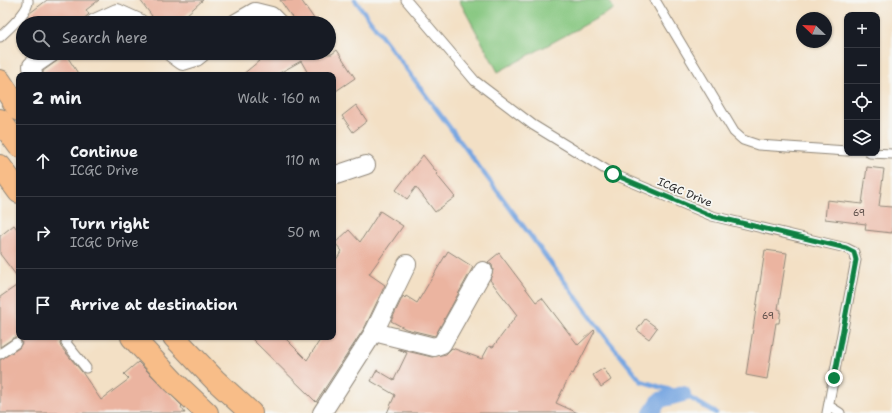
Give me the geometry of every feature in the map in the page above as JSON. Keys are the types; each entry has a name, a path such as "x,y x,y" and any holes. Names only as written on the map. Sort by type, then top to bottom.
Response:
{"main road":[{"path":"0,81 16,105"},
{"path":"0,120 16,142"},
{"path":"0,151 16,172"},
{"path":"0,166 16,188"},
{"path":"135,340 174,382 207,413"},
{"path":"177,340 215,380 251,413"}],"street":[{"path":"248,16 255,12 271,16"},
{"path":"113,16 118,14 123,16"},
{"path":"33,72 32,66 41,60"},
{"path":"336,175 366,165"},
{"path":"322,413 374,332 407,264"},
{"path":"374,332 434,347 442,344 483,271"}],"lane":[{"path":"20,16 25,11 28,0"},
{"name":"ICGC Drive","path":"406,0 475,81 533,125 613,174 712,216 846,248 854,252 856,260 828,409"},
{"path":"655,0 734,132 743,140 758,145 844,151"},
{"path":"0,37 16,20"},
{"path":"880,153 892,154"},
{"path":"67,340 66,343 86,368"},
{"path":"0,354 16,343"},
{"path":"828,409 840,413"}],"green space":[{"path":"459,0 609,0 614,9 498,72"}],"building":[{"path":"47,0 99,0 86,10 89,14 87,16 28,16"},
{"path":"140,0 203,0 185,16 152,16"},
{"path":"280,0 301,0 312,16 291,16"},
{"path":"337,50 355,78 336,91 336,72 307,72 301,61 281,72 246,72 258,60 336,60"},
{"path":"69,60 77,72 43,72 57,61"},
{"path":"356,105 367,121 353,132 342,116"},
{"path":"423,155 438,172 436,174 455,197 435,212 416,187 407,199 396,190"},
{"path":"867,167 884,169 879,206 892,207 892,233 865,230 866,224 825,219 827,200 862,204"},
{"path":"380,211 403,226 369,274 385,285 365,327 316,402 253,340 287,340 307,360 320,340 336,340 336,260 342,251 336,242 349,230 360,242"},
{"path":"14,225 16,228 16,275 0,254 0,236"},
{"path":"765,250 787,253 778,309 781,310 779,323 776,323 767,379 746,375"},
{"path":"448,251 473,267 435,336 406,329 391,321 403,296 405,298 406,296 417,303"},
{"path":"499,253 536,302 542,298 578,345 594,330 595,331 556,403 578,413 387,413 395,395 371,381 377,370 394,380 407,353 398,349 432,357 446,354 452,348 482,359 489,346 493,347 517,315 490,280 493,270 492,265 488,262"},
{"path":"16,286 16,337 0,347 0,297"},
{"path":"645,319 657,328 649,339 637,330"},
{"path":"21,340 61,340 61,347 82,372 101,400 129,379 124,374 138,362 182,406 181,407 185,413 0,413 0,360 19,348 22,343"},
{"path":"604,368 611,380 601,387 593,375"}],"waterway":[{"path":"355,0 608,340 641,381 683,394 716,413"},
{"path":"651,413 660,400 683,394"}],"route":[{"path":"613,174 712,216 846,248 854,252 856,260 834,378"}]}
